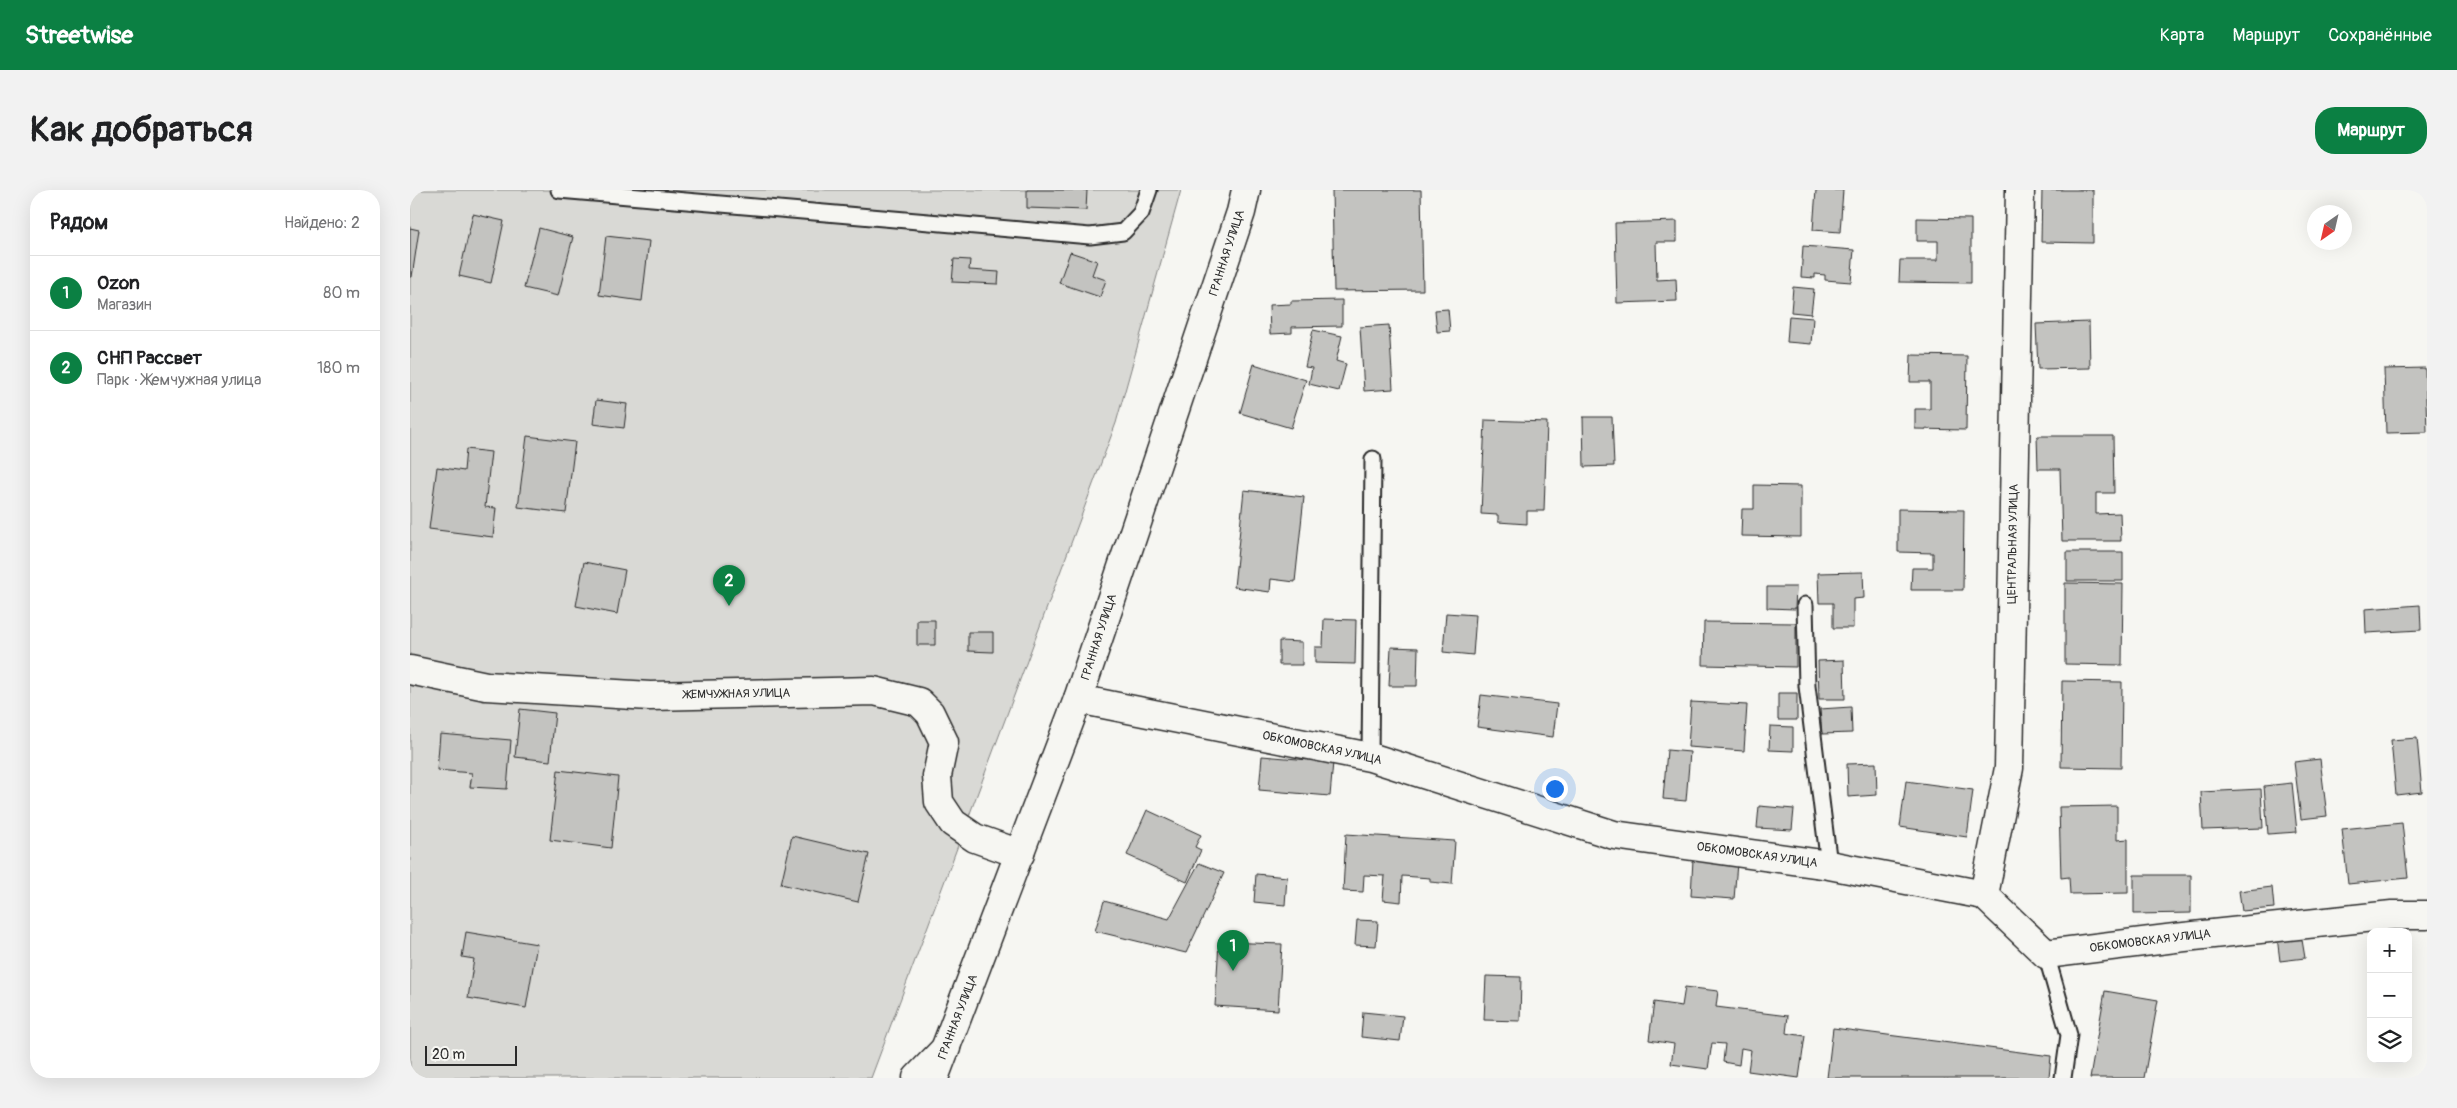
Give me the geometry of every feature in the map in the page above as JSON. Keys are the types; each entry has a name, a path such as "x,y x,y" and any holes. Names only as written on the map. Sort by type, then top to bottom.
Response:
{"street":[{"name":"ГРАННАЯ УЛИЦА","path":"934,1078 1078,699 1241,212 1246,190"},
{"name":"ЦЕНТРАЛЬНАЯ УЛИЦА","path":"1984,895 2009,768 2020,190"},
{"name":"ЖЕМЧУЖНАЯ УЛИЦА","path":"410,670 496,687 650,696 874,690 919,702 930,712 944,742 937,776 939,802 953,823 975,838 1020,854"},
{"name":"ОБКОМОВСКАЯ УЛИЦА","path":"1078,699 1370,756 1614,835 1829,865 1984,895"},
{"path":"1984,895 2046,954"},
{"name":"ОБКОМОВСКАЯ УЛИЦА","path":"2046,954 2333,921 2392,915 2427,915"},
{"path":"917,1078 946,1048"}],"lane":[{"path":"559,190 1090,236 1123,232 1141,213 1149,190"},
{"path":"1370,756 1373,459"},
{"path":"1805,605 1807,686 1829,865"},
{"path":"2046,954 2069,1035 2063,1078"}],"shaded area":[{"path":"410,190 1181,190 1116,423 871,1078 410,1078"}],"building":[{"path":"1027,190 1087,190 1086,210 1027,208"},
{"path":"1332,190 1421,190 1423,290 1334,291"},
{"path":"1816,190 1843,190 1840,232 1813,230"},
{"path":"2042,190 2093,190 2093,243 2041,242"},
{"path":"473,214 504,221 491,283 459,276"},
{"path":"1917,218 1971,219 1971,283 1899,282 1900,260 1938,260 1938,241 1917,241"},
{"path":"1677,221 1677,242 1656,242 1657,280 1676,279 1677,301 1617,303 1615,223"},
{"path":"410,228 419,230 412,277 410,277"},
{"path":"539,228 573,237 558,296 524,288"},
{"path":"606,236 649,241 642,301 599,295"},
{"path":"1803,246 1854,250 1851,282 1825,280 1825,275 1815,274 1815,278 1801,277"},
{"path":"1070,252 1097,261 1092,275 1106,280 1100,297 1059,283"},
{"path":"954,259 970,260 969,270 999,272 998,284 952,282"},
{"path":"1793,287 1814,289 1811,314 1791,312"},
{"path":"1342,300 1342,326 1292,327 1292,333 1270,334 1269,305 1291,304 1291,301"},
{"path":"1448,309 1450,331 1437,332 1435,310"},
{"path":"1789,316 1813,318 1811,344 1787,342"},
{"path":"2089,322 2090,368 2038,369 2036,324"},
{"path":"1389,325 1393,389 1364,391 1360,327"},
{"path":"1313,330 1342,336 1336,361 1346,364 1339,391 1309,384 1312,368 1305,367"},
{"path":"1911,355 1967,356 1966,430 1915,429 1915,409 1930,409 1930,382 1910,382"},
{"path":"1254,364 1306,380 1291,428 1240,413"},
{"path":"2425,368 2427,432 2386,433 2384,369"},
{"path":"596,400 627,404 624,428 593,424"},
{"path":"1583,417 1612,417 1614,466 1584,467"},
{"path":"1485,420 1547,422 1544,511 1527,511 1527,524 1498,522 1498,515 1481,514"},
{"path":"527,436 575,442 566,513 518,507"},
{"path":"2037,436 2113,436 2114,493 2096,493 2096,514 2120,513 2121,541 2062,541 2060,469 2038,469"},
{"path":"466,449 491,452 485,507 496,508 493,537 429,529 437,467 464,471"},
{"path":"1754,485 1801,486 1801,537 1741,536 1742,509 1754,509"},
{"path":"1244,490 1304,497 1295,582 1271,579 1270,592 1234,587"},
{"path":"1898,509 1964,510 1963,590 1911,590 1912,568 1933,568 1933,553 1898,552"},
{"path":"2067,552 2123,552 2123,581 2067,581"},
{"path":"584,562 625,570 617,614 576,606"},
{"path":"1863,572 1864,598 1853,599 1853,628 1833,628 1833,603 1819,603 1818,573"},
{"path":"2065,583 2123,584 2122,665 2065,664"},
{"path":"1767,587 1796,587 1795,609 1767,608"},
{"path":"2420,605 2421,630 2366,633 2365,609"},
{"path":"1446,613 1476,615 1473,655 1443,652"},
{"path":"1324,619 1356,620 1355,664 1315,663 1315,647 1323,647"},
{"path":"917,620 935,620 935,645 917,645"},
{"path":"1704,622 1796,623 1796,667 1703,665"},
{"path":"968,632 993,632 993,652 968,651"},
{"path":"1279,641 1302,642 1302,665 1279,665"},
{"path":"1391,647 1418,648 1417,686 1389,686"},
{"path":"1844,660 1845,699 1819,699 1818,661"},
{"path":"2062,681 2122,682 2121,768 2061,767"},
{"path":"1778,693 1797,693 1797,720 1778,720"},
{"path":"1481,695 1557,704 1553,737 1477,727"},
{"path":"1691,702 1747,705 1744,751 1688,747"},
{"path":"1851,707 1852,733 1822,734 1820,709"},
{"path":"520,709 555,713 550,761 515,757"},
{"path":"1770,726 1793,727 1793,751 1769,750"},
{"path":"440,734 511,740 507,789 470,787 472,773 437,770"},
{"path":"2417,738 2422,792 2396,795 2391,740"},
{"path":"1667,750 1690,752 1686,801 1663,799"},
{"path":"1262,756 1333,762 1330,796 1259,790"},
{"path":"2320,759 2327,816 2301,819 2294,762"},
{"path":"1876,763 1877,795 1848,797 1847,764"},
{"path":"558,770 618,777 611,848 550,840"},
{"path":"1906,781 1973,790 1967,837 1900,827"},
{"path":"2292,783 2297,832 2268,834 2264,786"},
{"path":"2261,789 2263,828 2203,830 2201,792"},
{"path":"1759,806 1794,809 1792,830 1757,828"},
{"path":"2117,806 2117,840 2128,839 2128,893 2070,894 2069,877 2061,878 2059,807"},
{"path":"1147,810 1201,835 1195,847 1201,850 1187,882 1127,855"},
{"path":"2402,823 2408,878 2348,884 2342,829"},
{"path":"1346,834 1455,841 1452,884 1430,882 1430,878 1402,876 1401,902 1383,900 1385,876 1364,875 1363,892 1343,891"},
{"path":"792,836 869,854 858,902 781,884"},
{"path":"1693,859 1737,863 1734,899 1691,896"},
{"path":"1199,863 1224,873 1186,953 1095,931 1104,901 1169,919"},
{"path":"1256,874 1287,877 1285,905 1254,902"},
{"path":"2134,875 2191,875 2191,913 2134,914"},
{"path":"2272,887 2274,908 2242,911 2239,891"},
{"path":"1357,920 1378,921 1376,946 1355,945"},
{"path":"466,932 537,944 526,1008 468,998 474,959 462,957"},
{"path":"2301,934 2305,958 2280,961 2277,937"},
{"path":"1219,942 1282,944 1278,1010 1215,1006"},
{"path":"1486,976 1521,977 1520,1021 1484,1020"},
{"path":"1685,987 1718,991 1716,1007 1788,1016 1786,1033 1805,1036 1799,1078 1748,1071 1751,1050 1741,1048 1739,1065 1723,1062 1725,1044 1712,1043 1708,1069 1671,1064 1674,1044 1649,1040 1654,1002 1682,1006"},
{"path":"2105,991 2158,1000 2144,1078 2090,1078"},
{"path":"1363,1012 1403,1016 1400,1041 1361,1037"},
{"path":"1833,1028 2051,1056 2049,1078 1827,1078"}],"place":[{"name":"СНП Рассвет","path":"729,606"},
{"name":"Ozon","path":"1233,971"}]}
